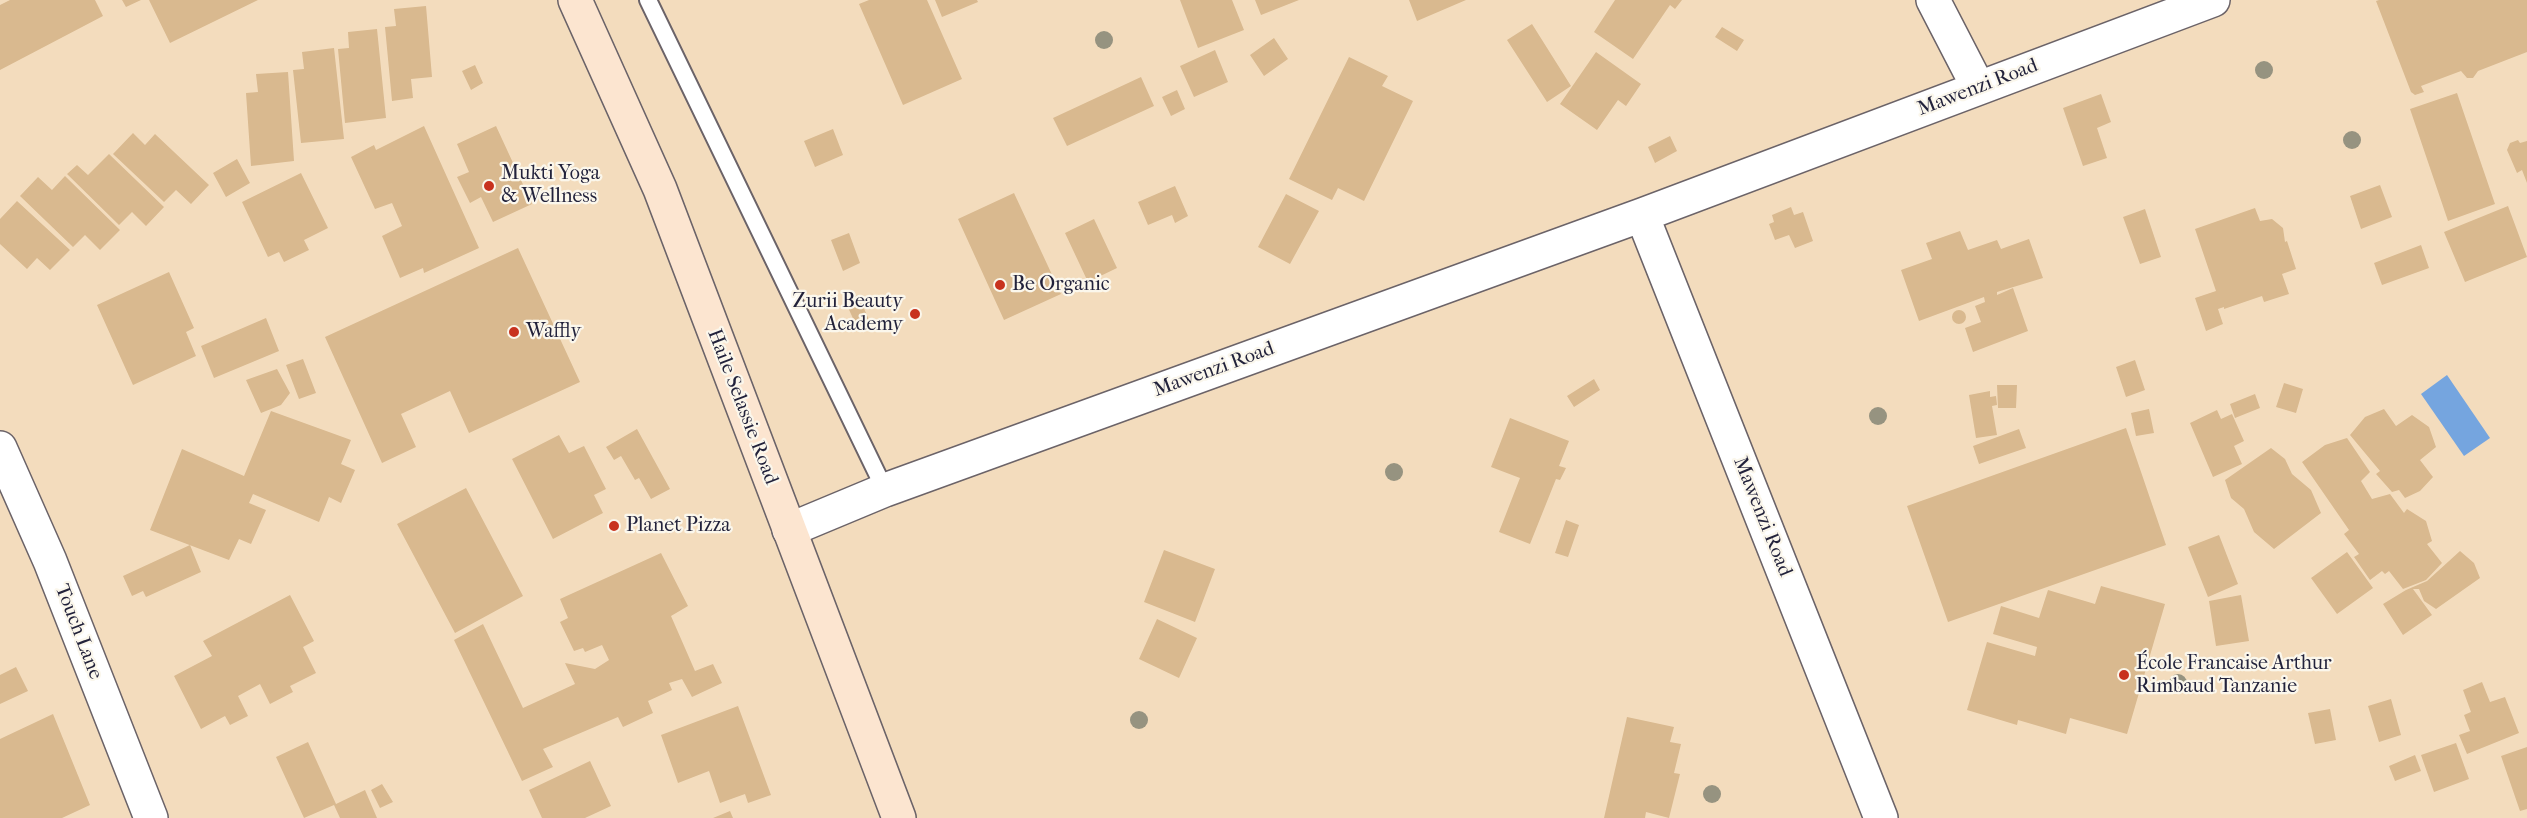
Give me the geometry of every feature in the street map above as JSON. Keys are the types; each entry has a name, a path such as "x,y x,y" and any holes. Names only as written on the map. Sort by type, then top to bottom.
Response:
{"street":[{"name":"Haile Selassie Road","path":"575,0 660,189 899,818"},
{"path":"1933,0 1978,87"},
{"name":"Mawenzi Road","path":"789,530 885,490 1642,215 2213,0"},
{"name":"Mawenzi Road","path":"1642,215 1881,818"},
{"name":"Touch Lane","path":"0,448 50,561 151,818"}],"lane":[{"path":"648,0 885,490"}],"water":[{"path":"2447,375 2490,438 2464,456 2421,394"}],"building":[{"path":"10,0 95,0 103,16 0,70 0,5"},
{"path":"122,0 141,0 126,7"},
{"path":"149,0 258,0 170,43"},
{"path":"869,0 927,0 962,79 903,105 859,4"},
{"path":"935,0 977,0 978,2 942,17"},
{"path":"1180,0 1232,0 1244,30 1198,48"},
{"path":"1255,0 1299,0 1261,15"},
{"path":"1409,0 1466,0 1417,21"},
{"path":"1615,0 1682,0 1675,9 1670,5 1633,59 1594,32"},
{"path":"2527,0 2527,52 2478,71 2473,78 2467,78 2461,71 2421,86 2424,92 2415,95 2411,92 2376,1"},
{"path":"426,6 432,77 411,79 413,98 392,101 385,27 396,26 394,9"},
{"path":"1532,24 1571,86 1547,102 1507,40"},
{"path":"1722,27 1744,40 1737,51 1715,37"},
{"path":"377,29 386,118 345,123 338,49 349,48 348,32"},
{"path":"1274,38 1288,59 1264,76 1250,55"},
{"path":"334,48 344,139 301,143 293,70 304,69 302,52"},
{"path":"1215,50 1228,82 1194,97 1180,66"},
{"path":"1596,52 1641,84 1626,106 1618,100 1597,130 1560,104"},
{"path":"1349,57 1388,76 1382,86 1413,101 1364,201 1338,188 1332,200 1289,179"},
{"path":"475,65 483,83 471,90 462,71"},
{"path":"288,72 294,161 251,166 246,93 258,92 256,74"},
{"path":"1141,77 1154,106 1067,146 1053,118"},
{"path":"1177,90 1185,109 1171,116 1162,97"},
{"path":"2457,93 2495,204 2448,221 2410,109"},
{"path":"2101,94 2111,122 2097,128 2107,158 2083,166 2063,108"},
{"path":"424,126 479,248 424,273 423,268 400,278 382,236 402,226 392,203 375,209 351,157 374,145 376,150"},
{"path":"496,126 532,204 493,222 481,197 470,203 457,177 469,172 457,144"},
{"path":"833,129 843,155 815,167 804,141"},
{"path":"133,133 145,145 155,134 209,185 191,204 176,190 164,202 113,154"},
{"path":"1670,136 1677,151 1655,163 1648,147"},
{"path":"2518,140 2520,143 2527,141 2527,183 2522,170 2517,173 2507,150 2510,143"},
{"path":"109,154 164,207 146,226 132,212 119,225 67,174 77,165 88,175"},
{"path":"237,159 250,183 226,197 213,173"},
{"path":"301,173 328,228 304,240 309,250 284,262 279,252 268,257 242,202"},
{"path":"65,176 120,230 100,250 85,235 73,247 20,196 38,177 52,190"},
{"path":"2380,185 2392,217 2361,229 2350,196"},
{"path":"1175,186 1188,216 1175,223 1172,215 1148,225 1138,202"},
{"path":"1014,193 1061,294 1004,320 958,219"},
{"path":"1286,194 1319,211 1290,264 1258,247"},
{"path":"17,201 70,250 50,270 37,258 27,269 0,244 0,219"},
{"path":"2508,206 2527,257 2465,282 2444,232"},
{"path":"1791,207 1794,215 1803,212 1813,241 1795,248 1789,235 1775,240 1769,224 1774,222 1772,215"},
{"path":"2255,208 2260,221 2272,219 2283,228 2285,242 2287,241 2296,269 2282,274 2289,294 2264,302 2262,296 2218,309 2223,324 2206,331 2195,298 2216,291 2195,229"},
{"path":"2145,209 2161,257 2140,264 2123,217"},
{"path":"1094,219 1117,268 1088,282 1065,233"},
{"path":"1960,231 1968,250 1997,240 2001,249 2029,239 2043,278 1997,292 1997,295 2013,288 2028,331 1973,352 1965,328 1981,322 1975,306 1985,302 1984,297 1919,321 1901,270 1932,259 1926,243"},
{"path":"849,233 860,263 843,271 831,240"},
{"path":"2421,245 2429,268 2382,285 2374,263"},
{"path":"518,248 580,382 469,433 450,391 401,414 416,447 382,463 325,337"},
{"path":"169,272 194,328 186,332 196,356 133,385 97,305"},
{"path":"858,295 870,322 857,327 845,301"},
{"path":"1956,310 1962,310 1966,317 1962,324 1956,324 1952,320 1952,314"},
{"path":"266,318 279,351 214,378 201,346"},
{"path":"303,359 316,393 299,399 286,365"},
{"path":"2135,360 2145,390 2126,397 2116,367"},
{"path":"277,369 290,393 281,405 261,413 246,380"},
{"path":"1594,379 1600,390 1574,407 1567,396"},
{"path":"2284,383 2303,389 2296,413 2276,407"},
{"path":"1997,385 2017,385 2016,408 1998,408"},
{"path":"1990,391 1990,397 1996,396 1997,405 1992,406 1997,435 1976,438 1969,395"},
{"path":"2255,394 2260,408 2235,418 2230,404"},
{"path":"2149,409 2154,433 2136,436 2131,413"},
{"path":"2384,409 2396,426 2412,415 2429,427 2436,447 2420,460 2433,477 2420,491 2405,498 2399,490 2392,492 2376,474 2380,471 2350,435 2365,417"},
{"path":"2217,410 2221,419 2232,414 2244,441 2234,446 2242,464 2213,477 2190,423"},
{"path":"271,411 351,440 341,464 355,470 341,503 329,497 319,522 253,494 249,503 266,510 251,544 239,539 229,560 150,530 182,449 244,476"},
{"path":"1510,418 1569,441 1559,466 1566,468 1560,480 1556,479 1530,544 1499,532 1520,478 1491,467"},
{"path":"2126,428 2166,545 1948,622 1907,506"},
{"path":"637,429 670,489 651,499 639,478 635,480 621,456 614,460 606,447"},
{"path":"2019,429 2026,448 1979,464 1973,446"},
{"path":"559,435 569,453 584,446 606,489 594,495 603,513 553,539 512,459"},
{"path":"2347,438 2370,472 2361,481 2372,499 2390,494 2404,513 2407,509 2426,521 2432,541 2427,544 2442,563 2426,580 2403,589 2389,571 2385,574 2382,571 2370,580 2354,557 2359,554 2344,534 2349,530 2302,462 2325,445"},
{"path":"2271,448 2285,459 2292,474 2311,490 2321,513 2274,549 2254,532 2244,509 2231,498 2225,480"},
{"path":"466,488 523,596 455,633 397,524"},
{"path":"676,518 681,528 669,534 664,524"},
{"path":"1566,520 1579,525 1568,557 1555,553"},
{"path":"2219,535 2238,584 2208,597 2188,547"},
{"path":"190,545 201,572 146,597 143,591 132,596 123,576"},
{"path":"1164,550 1215,569 1195,622 1144,602"},
{"path":"2460,551 2474,563 2480,578 2436,609 2424,601 2419,589 2413,589 2432,615 2403,635 2383,604 2427,581"},
{"path":"2347,552 2373,588 2337,614 2311,578"},
{"path":"661,553 688,606 671,616 695,671 713,664 722,683 692,697 682,679 669,683 672,690 648,701 653,713 623,727 618,717 543,749 553,767 522,781 454,640 483,624 523,708 575,684 565,663 595,669 609,660 602,645 585,652 583,648 574,651 560,622 568,618 560,599"},
{"path":"2101,586 2165,604 2127,734 2070,718 2066,734 2018,720 2017,725 1967,710 1987,642 2035,656 2037,647 1993,634 2001,606 2039,618 2048,590 2095,604"},
{"path":"290,595 314,641 303,647 316,673 290,686 293,692 270,704 260,684 238,696 248,716 230,725 225,716 201,729 174,676 212,656 203,641"},
{"path":"2241,595 2249,641 2216,646 2209,601"},
{"path":"1157,619 1197,638 1179,678 1139,659"},
{"path":"16,667 28,691 0,704 0,675"},
{"path":"2482,682 2490,702 2505,697 2519,733 2467,754 2459,735 2470,731 2464,715 2471,712 2463,690"},
{"path":"2391,699 2401,735 2379,742 2368,706"},
{"path":"738,706 771,795 748,803 745,794 720,803 709,771 678,783 661,735"},
{"path":"2330,709 2336,740 2315,744 2308,713"},
{"path":"53,714 90,805 62,818 0,818 0,739"},
{"path":"1627,717 1674,727 1670,742 1681,744 1674,773 1680,774 1669,818 1646,812 1645,818 1604,818"},
{"path":"308,742 336,804 365,790 377,818 340,818 334,805 304,818 276,757"},
{"path":"2456,743 2469,779 2434,792 2421,755"},
{"path":"2527,747 2527,809 2520,811 2501,756"},
{"path":"2415,755 2421,771 2395,781 2389,766"},
{"path":"590,761 611,806 585,818 542,818 529,790"},
{"path":"382,784 393,802 380,808 371,790"},
{"path":"730,811 733,818 713,818"}],"place":[{"name":"Mukti Yoga & Wellness","path":"489,186"},
{"name":"Be Organic","path":"1000,285"},
{"name":"Zurii Beauty Academy","path":"915,314"},
{"name":"Waffly","path":"514,332"},
{"name":"Planet Pizza","path":"614,526"},
{"name":"École Francaise Arthur Rimbaud Tanzanie","path":"2124,675"}]}
